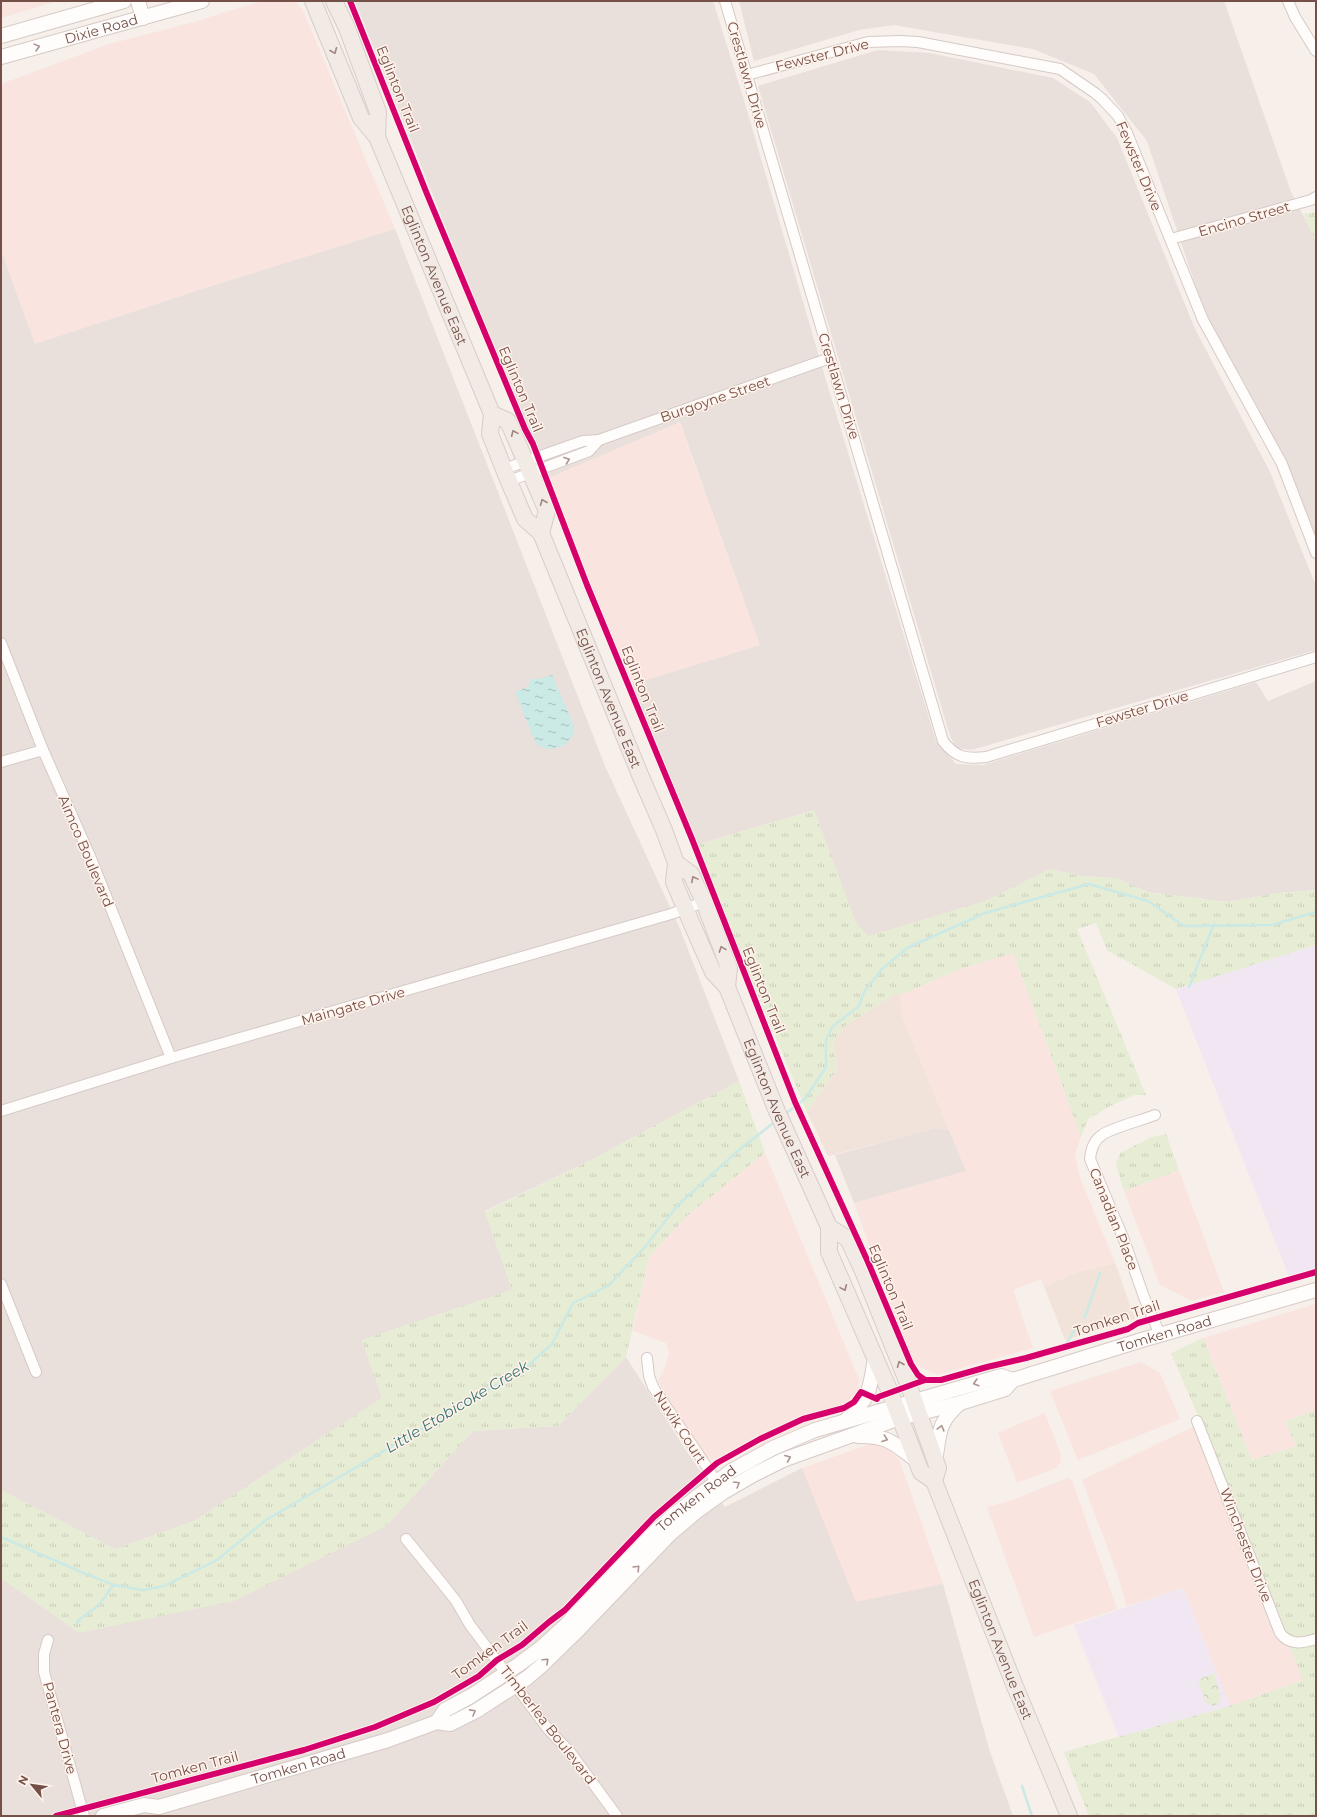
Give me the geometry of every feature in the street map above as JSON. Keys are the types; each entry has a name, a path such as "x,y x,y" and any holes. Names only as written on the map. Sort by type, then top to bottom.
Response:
{"main road":[{"name":"Dixie Road","path":"1,36 124,1"},
{"path":"138,1 143,18"},
{"name":"Dixie Road","path":"1,57 202,1"},
{"path":"306,1 317,8"},
{"name":"Eglinton Avenue East","path":"334,1 347,28 378,112 377,137"},
{"path":"342,1 347,28"},
{"name":"Eglinton Avenue East","path":"317,8 361,118 377,137 492,414 490,434 506,475 525,519 541,532 640,777 664,830 676,863 674,882 713,972 727,987 790,1142 829,1227 829,1252 898,1412 921,1472 934,1481 1014,1684 1069,1816"},
{"path":"492,414 508,421 529,467 547,511 541,532"},
{"name":"Eglinton Avenue East","path":"676,863 691,874 704,902 729,968 727,987"},
{"name":"Eglinton Avenue East","path":"829,1227 848,1239 866,1278 938,1468 934,1481"},
{"name":"Tomken Road","path":"916,1407 960,1403 1005,1389 1013,1380 1160,1335 1316,1290"},
{"path":"846,1420 860,1406 868,1395 875,1358"},
{"name":"Tomken Road","path":"103,1816 144,1805 154,1812 388,1740 437,1722 450,1724 476,1711 527,1678 554,1654 670,1534 697,1511 718,1488 748,1461 787,1441 846,1420 898,1412 916,1407 1001,1376 1013,1380"},
{"path":"935,1461 940,1429 945,1418 960,1403"},
{"name":"Tomken Road","path":"437,1722 445,1710 472,1696 541,1648 564,1627 654,1533 676,1513 718,1488 753,1475 783,1460 847,1436 898,1412"},
{"path":"847,1436 883,1437 916,1460"}],"street":[{"name":"Crestlawn Drive","path":"725,1 943,741 957,754 967,759"},
{"path":"1288,1 1295,17 1316,51"},
{"name":"Fewster Drive","path":"747,75 868,42 900,41 959,50 1060,70 1095,93 1118,116 1171,239 1203,320 1282,464 1316,553"},
{"name":"Encino Street","path":"1171,239 1311,200 1316,197"},
{"name":"Burgoyne Street","path":"506,475 529,467 589,452 599,440 830,358"},
{"name":"Aimco Boulevard","path":"1,644 43,750 90,856 172,1058"},
{"name":"Fewster Drive","path":"967,759 986,757 1316,657"},
{"path":"1,762 43,750"},
{"name":"Maingate Drive","path":"1,1111 172,1058 443,981 686,909 704,902"},
{"name":"Canadian Place","path":"1155,1115 1103,1134 1092,1148 1090,1159 1124,1240 1144,1297 1160,1335"},
{"path":"1,1284 36,1372"},
{"name":"Nuvik Court","path":"647,1358 649,1376 653,1387 718,1488"},
{"name":"Winchester Drive","path":"1197,1420 1280,1633 1288,1641 1294,1643 1303,1643 1316,1639"},
{"name":"Timberlea Boulevard","path":"406,1539 456,1601 470,1625 548,1729 570,1752 617,1816"},
{"name":"Pantera Drive","path":"48,1640 44,1654 44,1672 84,1816"}],"shaded area":[{"path":"1,1 58,1 1,18"},
{"path":"261,1 293,1 298,4 304,13 395,229 202,289 35,344 1,250 1,84 109,44 194,22"},
{"path":"355,1 713,1 743,97 825,377 936,741 956,764 983,765 1256,682 1268,701 1316,681 1316,890 1277,893 1228,902 1148,892 1116,878 1081,876 1050,869 988,900 868,937 856,924 814,810 695,845 630,685 760,645 680,422 548,478 528,432"},
{"path":"739,1 1224,1 1291,192 1316,241 1316,542 1259,409 1204,311 1147,141 1094,74 1033,49 894,25 859,30 754,61"},
{"path":"878,50 929,53 1053,78 1090,102 1117,138 1195,329 1270,472 1316,586 1316,650 971,750 956,748 950,736 758,86"},
{"path":"395,229 605,766 680,929 739,1081 587,1162 485,1211 512,1290 362,1340 382,1398 194,1521 115,1549 1,1490 1,250 35,344 202,289"},
{"path":"679,421 760,645 630,685 548,478"},
{"path":"1316,945 1316,1272 1290,1279 1176,989"},
{"path":"1013,953 1081,1137 1075,1154 1079,1175 1115,1263 1078,1272 1044,1286 1041,1279 1013,1290 1033,1348 937,1375 914,1364 897,1325 854,1203 966,1171 903,1018 900,995 958,970"},
{"path":"896,993 900,995 903,1018 949,1130 936,1128 828,1156 807,1112 837,1069 833,1043 844,1027"},
{"path":"936,1128 949,1130 966,1171 854,1203 835,1155"},
{"path":"765,1153 859,1379 858,1397 843,1407 726,1461 714,1461 700,1453 658,1381 665,1367 669,1353 666,1343 633,1331 649,1257 687,1216"},
{"path":"1179,1170 1224,1292 1192,1301 1160,1285 1124,1191"},
{"path":"1115,1263 1135,1319 1065,1340 1044,1286 1078,1272"},
{"path":"1316,1304 1316,1410 1285,1421 1296,1446 1252,1460 1203,1338"},
{"path":"626,1357 687,1452 725,1507 802,1468 856,1602 943,1584 990,1752 1013,1816 1,1816 1,1578 79,1632 386,1526 473,1431 558,1426"},
{"path":"1141,1362 1160,1373 1180,1419 1078,1460 1050,1391"},
{"path":"1045,1413 1061,1455 1061,1462 1056,1468 1017,1483 998,1433"},
{"path":"1201,1423 1259,1562 1303,1680 1230,1706 1183,1588 1127,1606 1116,1570 1082,1480"},
{"path":"876,1442 888,1449 899,1459 943,1584 856,1603 802,1468"},
{"path":"1067,1478 1072,1480 1117,1609 1034,1637 987,1507 1010,1501"},
{"path":"1183,1588 1230,1706 1119,1737 1074,1625"}],"green space":[{"path":"1316,212 1316,241 1303,214"},
{"path":"814,810 856,923 868,936 988,900 1050,869 1081,876 1116,878 1148,892 1228,902 1277,893 1316,890 1316,945 1176,989 1107,950 1096,923 1077,929 1146,1095 1134,1095 1110,1106 1088,1119 1081,1137 1013,953 958,970 900,995 896,993 844,1027 833,1043 837,1069 807,1112 695,845"},
{"path":"739,1081 765,1153 687,1216 649,1257 626,1357 558,1426 473,1431 386,1526 234,1601 79,1633 1,1578 1,1490 115,1549 194,1521 382,1398 362,1340 512,1290 485,1212 587,1162"},
{"path":"1166,1134 1179,1170 1124,1191 1116,1165 1120,1153 1152,1137"},
{"path":"1203,1338 1252,1460 1296,1446 1285,1421 1316,1410 1316,1816 1089,1816 1064,1752 1230,1706 1303,1680 1201,1423 1171,1353"},
{"path":"1214,1673 1221,1698 1219,1703 1213,1706 1207,1704 1198,1680"}],"water":[{"path":"552,675 574,726 574,733 566,744 552,749 539,746 534,740 515,692 527,687 530,683 530,679 538,679"}],"waterway":[{"name":"Little Etobicoke Creek","path":"785,1114 805,1099 826,1067 826,1040 832,1027 859,1006 864,992 882,969 907,948 985,913 1089,884 1148,901 1184,926 1272,925 1316,912"},
{"path":"1189,987 1214,924"},
{"name":"Little Etobicoke Creek","path":"1,1537 114,1585 143,1590 164,1586 217,1560 266,1520 524,1369 552,1344 573,1303 608,1286 644,1248 677,1206 740,1149 776,1121"},
{"path":"1084,1318 1100,1273"},
{"path":"1066,1344 1079,1324"},
{"path":"77,1622 98,1606 114,1585"},
{"path":"1022,1786 1032,1816"}],"cycle path":[{"name":"Eglinton Trail","path":"350,1 427,194 525,429 533,444 587,585 692,839 795,1102 868,1262 911,1364 918,1375 925,1380"},
{"name":"Tomken Trail","path":"56,1816 304,1750 375,1727 434,1702 479,1676 497,1660 522,1645 565,1610 654,1517 717,1463 760,1439 803,1419 844,1408 854,1402 861,1392 877,1399 878,1397 925,1380 941,1380 1026,1358 1128,1329 1138,1323 1316,1272"}]}
